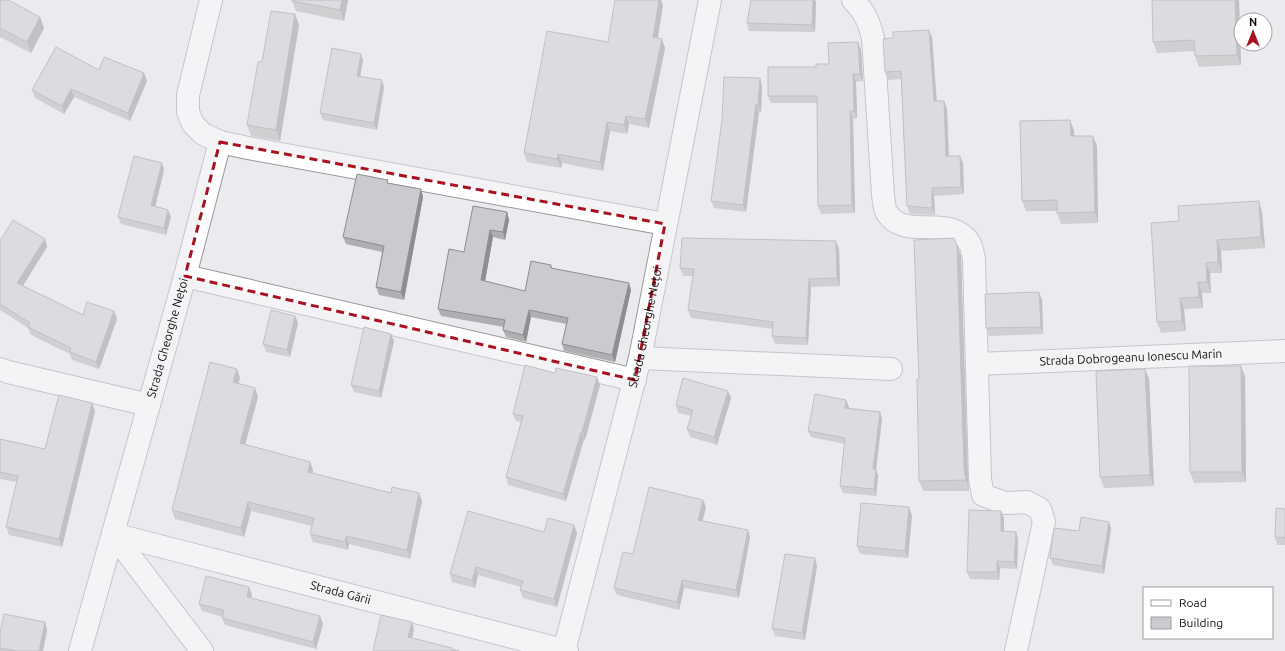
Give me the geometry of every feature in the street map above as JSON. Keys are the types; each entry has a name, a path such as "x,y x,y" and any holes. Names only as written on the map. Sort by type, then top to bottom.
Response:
{"street":[{"path":"211,0 188,94 188,112 193,124 203,134 220,142 665,224"},
{"name":"Strada Gheorghe Nețoi","path":"565,651 640,358 710,0"},
{"path":"853,0 859,6 869,22 873,38 883,195 886,212 895,222 908,228 937,227 960,233 970,244 974,259 980,479 984,495 1005,503 1027,502 1040,509 1044,522 1016,651"},
{"name":"Strada Gheorghe Nețoi","path":"80,651 185,276 220,142"},
{"path":"185,276 635,380"},
{"name":"Strada Dobrogeanu Ionescu Marin","path":"978,364 1285,351"},
{"path":"640,358 891,369"},
{"path":"0,369 149,405"},
{"path":"113,534 202,651"},
{"name":"Strada Gării","path":"113,534 565,651"}],"highlighted area":[{"path":"220,142 665,224 635,380 185,276"}],"building":[{"path":"0,0 8,0 40,17 27,42 0,28"},
{"path":"292,0 342,0 340,10"},
{"path":"615,0 659,0 653,37 662,39 645,119 626,116 624,125 607,122 600,162 558,154 557,159 524,153 547,31 608,42"},
{"path":"751,0 813,0 812,25 747,23"},
{"path":"1152,0 1235,0 1235,12 1233,12 1233,52 1237,52 1237,55 1195,56 1194,40 1153,42"},
{"path":"271,11 295,14 276,130 247,125 258,62 262,62"},
{"path":"929,30 934,101 944,101 946,156 960,156 961,187 932,188 932,208 907,206 901,71 885,72 883,39 893,38 893,32"},
{"path":"858,42 860,74 853,74 854,111 850,111 852,205 818,206 817,96 768,96 768,67 816,67 816,64 829,64 828,43"},
{"path":"56,47 99,70 104,57 144,73 128,113 71,89 62,106 32,90"},
{"path":"332,48 361,54 357,76 382,80 374,123 320,113"},
{"path":"724,77 760,78 758,105 756,104 743,205 711,201 722,120"},
{"path":"1070,120 1071,136 1093,136 1095,212 1057,213 1057,200 1022,201 1020,121"},
{"path":"134,156 162,163 151,205 168,210 164,228 118,217"},
{"path":"357,174 388,180 387,183 421,189 401,292 376,287 384,246 343,237"},
{"path":"1259,201 1261,237 1217,240 1218,262 1206,263 1207,282 1198,282 1199,297 1180,298 1182,321 1157,322 1151,223 1179,221 1178,206"},
{"path":"473,206 507,212 503,232 490,230 481,280 525,291 531,261 551,265 551,268 629,283 612,355 562,344 568,318 529,310 523,335 503,330 505,320 438,309 449,249 464,252"},
{"path":"13,220 45,239 17,283 83,315 87,302 114,311 96,362 70,352 71,348 28,327 30,323 0,304 0,241"},
{"path":"682,238 836,241 837,278 809,279 806,338 772,336 773,322 688,310 694,269 680,268"},
{"path":"954,238 957,245 964,469 966,480 919,481 917,379 919,379 914,240"},
{"path":"1039,292 1041,327 986,328 985,294"},
{"path":"271,310 295,316 287,350 263,344"},
{"path":"364,327 391,334 379,391 351,385"},
{"path":"210,362 237,369 233,382 255,388 240,443 310,462 308,472 391,493 392,487 419,493 407,550 346,536 345,542 310,534 314,518 248,502 241,528 172,510"},
{"path":"525,365 555,373 556,368 597,377 563,494 506,477 523,416 513,414"},
{"path":"1189,366 1241,366 1242,472 1190,472"},
{"path":"1145,369 1150,475 1100,477 1096,371"},
{"path":"683,378 728,391 714,437 687,429 693,410 676,405"},
{"path":"815,394 846,400 845,408 880,412 873,469 876,470 874,489 840,486 845,438 808,431"},
{"path":"59,395 92,403 59,539 6,527 18,476 0,472 0,439 45,449"},
{"path":"649,487 703,500 698,520 748,530 736,590 682,580 677,602 614,588 623,552 633,554"},
{"path":"861,503 909,507 905,551 857,546"},
{"path":"1276,508 1285,509 1285,538 1275,537"},
{"path":"969,510 1001,511 1001,531 1016,532 1014,562 997,561 997,572 967,572"},
{"path":"468,511 544,532 548,518 574,525 554,599 520,590 523,581 476,567 472,580 450,574"},
{"path":"1081,517 1109,522 1102,566 1050,558 1054,528 1079,531"},
{"path":"785,554 815,558 802,633 772,628"},
{"path":"206,576 249,587 247,597 320,616 313,642 222,618 224,610 199,604"},
{"path":"4,614 45,622 39,651 17,651 0,648 0,632"},
{"path":"381,615 412,622 408,637 459,651 373,651"}]}
